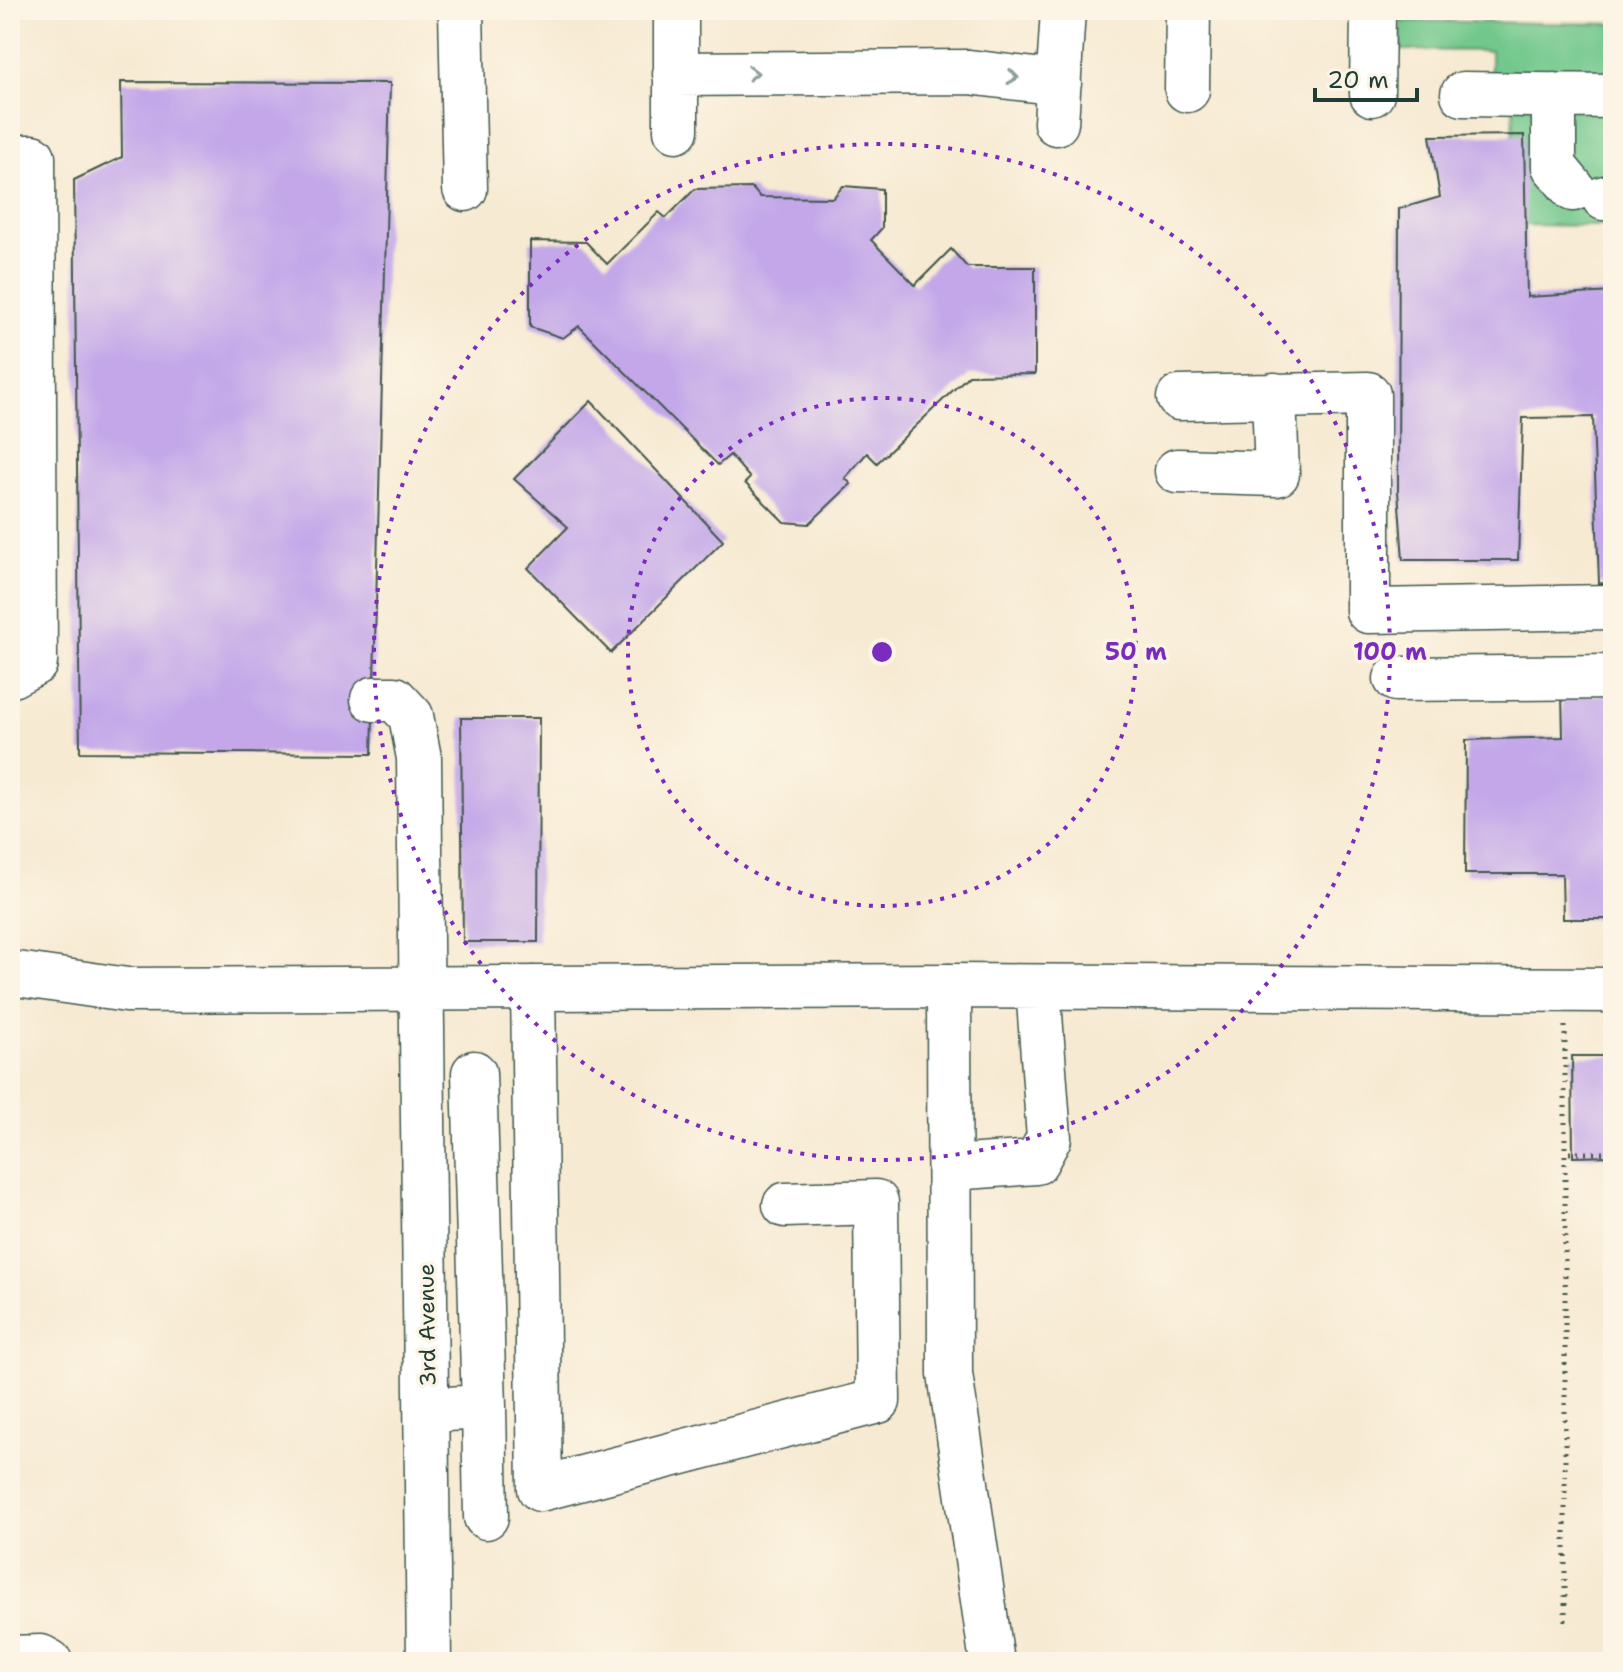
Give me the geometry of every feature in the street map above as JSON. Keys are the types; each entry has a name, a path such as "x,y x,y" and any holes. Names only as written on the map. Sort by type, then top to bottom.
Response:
{"street":[{"path":"461,10 465,189"},
{"path":"676,10 676,130"},
{"path":"675,74 969,72 1057,103 1063,10"},
{"path":"1187,90 1188,10"},
{"path":"1372,94 1373,10"},
{"path":"1463,94 1613,96"},
{"path":"1554,95 1554,166 1597,195"},
{"path":"10,676 35,663 22,157"},
{"path":"1179,398 1368,394 1368,611 1613,607"},
{"path":"1177,471 1277,474 1274,395"},
{"path":"1396,679 1613,677"},
{"name":"3rd Avenue","path":"373,699 395,699 411,716 419,758 429,1662"},
{"path":"10,973 127,990 949,986 1613,990"},
{"path":"949,986 950,1374 992,1662"},
{"path":"951,1168 1036,1162 1049,1138 1038,987"},
{"path":"533,988 540,1489 878,1401 876,1202 785,1205"},
{"path":"474,1073 486,1517"},
{"path":"428,1410 484,1407"},
{"path":"10,1658 41,1657 50,1662"}],"path":[{"path":"1565,990 1565,1621"},
{"path":"1565,1153 1613,1153"}],"green space":[{"path":"1401,21 1613,24 1613,226 1512,225 1514,75 1491,74 1491,51 1401,50"}],"building":[{"path":"121,82 390,83 372,754 80,752 74,180 122,157"},
{"path":"1524,135 1527,297 1613,292 1613,584 1599,583 1593,417 1523,418 1518,560 1403,560 1398,491 1399,209 1440,197 1430,136"},
{"path":"843,186 882,189 882,228 871,240 915,285 951,249 967,267 1035,267 1035,374 969,375 877,463 867,453 845,478 851,484 809,524 784,522 745,483 750,478 730,455 718,465 579,326 563,338 530,327 530,241 586,242 607,264 659,212 666,218 695,189 752,188 760,197 833,198"},
{"path":"591,401 723,541 611,653 528,568 568,527 514,479"},
{"path":"1562,695 1611,695 1613,919 1563,919 1562,874 1465,874 1466,740 1563,737"},
{"path":"461,718 539,718 538,942 463,942"},
{"path":"1572,1056 1613,1056 1613,1156 1573,1157"}]}
